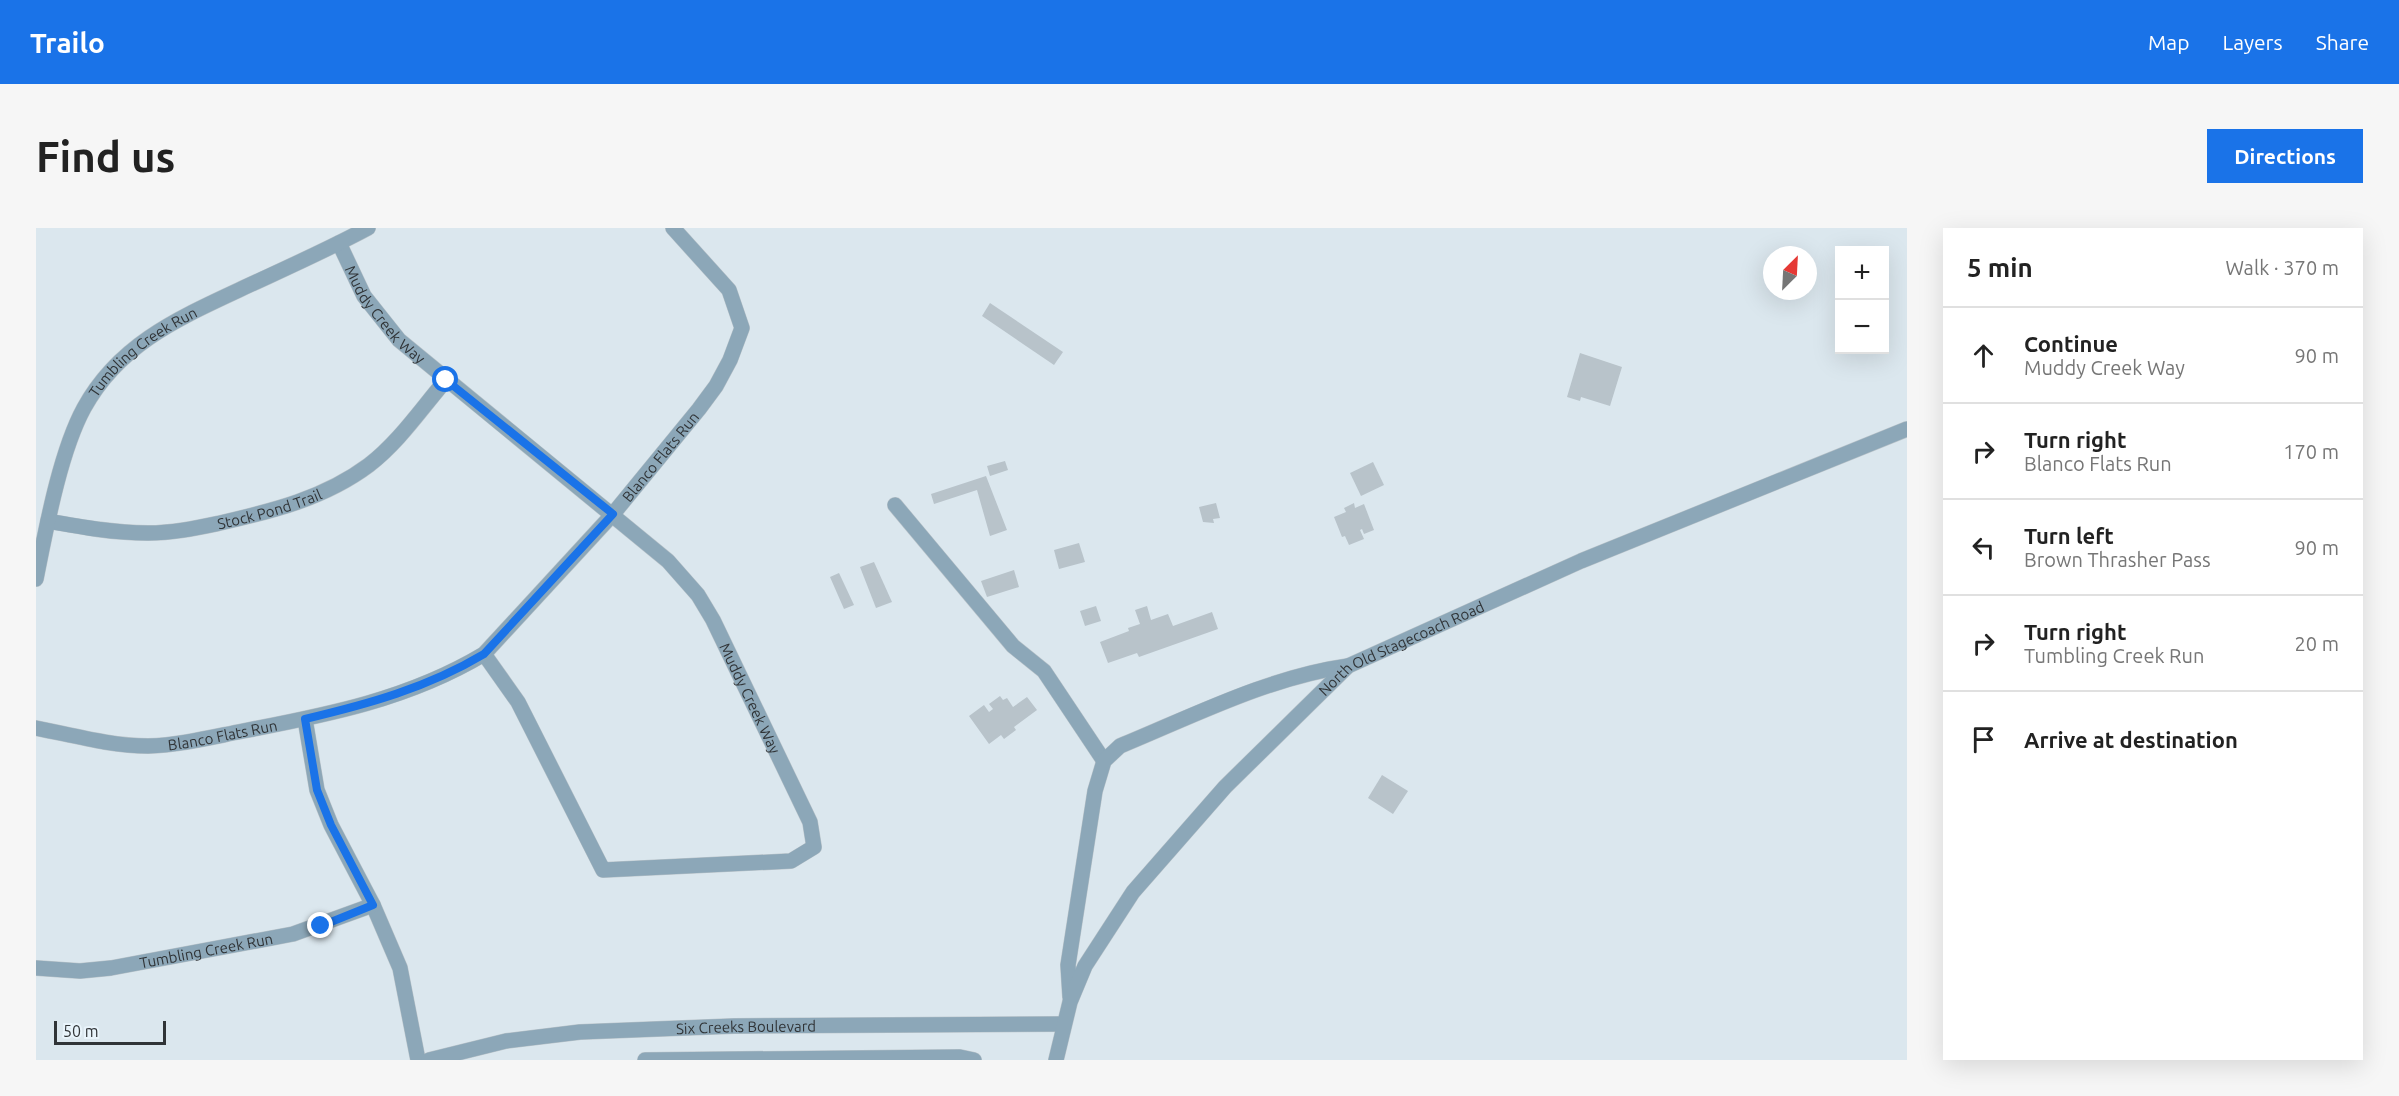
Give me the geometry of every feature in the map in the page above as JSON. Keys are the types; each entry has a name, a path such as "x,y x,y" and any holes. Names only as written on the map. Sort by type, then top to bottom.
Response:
{"street":[{"name":"Tumbling Creek Run","path":"36,579 48,521 72,437 84,409 113,367 132,348 173,321 368,228"},
{"name":"Blanco Flats Run","path":"36,728 120,744 149,746 305,719 399,695 459,669 484,654 613,514 716,386 742,328 729,290 673,228"},
{"name":"Muddy Creek Way","path":"339,243 364,296 399,340 613,514 668,561 698,595 810,822 814,847 791,861 603,870 518,702 484,654"},
{"name":"Stock Pond Trail","path":"48,521 95,530 150,534 182,531 268,512 303,501 337,486 375,460 389,448 446,380"},
{"name":"North Old Stagecoach Road","path":"1056,1060 1070,1002 1086,966 1127,901 1165,853 1225,787 1348,666 1581,561 1907,429"},
{"path":"895,505 1013,646 1044,671 1104,761"},
{"path":"1070,1002 1068,965 1084,852 1095,791 1104,761 1120,746 1240,697 1312,671 1348,666"},
{"path":"305,719 317,790 331,825 373,905 400,968 418,1060"},
{"name":"Tumbling Creek Run","path":"36,968 81,971 111,968 293,934 373,905"},
{"name":"Six Creeks Boulevard","path":"429,1060 506,1041 580,1032 734,1026 1064,1024"},
{"name":"Six Creeks Boulevard","path":"645,1060 924,1057 960,1057 974,1060"}],"building":[{"path":"990,303 1063,352 1054,365 982,316"},
{"path":"1580,353 1622,367 1610,406 1581,397 1580,401 1567,397"},
{"path":"1005,461 1008,470 990,476 987,466"},
{"path":"1373,462 1384,485 1361,496 1350,473"},
{"path":"986,476 1007,530 990,536 977,490 934,504 931,494"},
{"path":"1216,503 1220,518 1213,519 1214,523 1203,522 1199,507"},
{"path":"1354,503 1355,508 1364,504 1374,530 1364,534 1362,529 1360,530 1364,539 1349,545 1345,536 1342,537 1334,517 1346,512 1344,508"},
{"path":"1079,543 1085,562 1059,569 1054,550"},
{"path":"874,562 892,602 876,608 860,567"},
{"path":"1014,570 1019,587 987,597 981,581"},
{"path":"839,573 854,605 844,609 830,577"},
{"path":"1096,606 1101,621 1085,626 1080,611"},
{"path":"1147,606 1151,620 1168,614 1173,626 1212,612 1218,629 1139,657 1137,653 1108,663 1100,642 1129,631 1128,628 1140,624 1135,610"},
{"path":"1000,696 1003,700 1007,698 1013,707 1027,697 1037,710 1014,727 1016,730 1004,739 1001,735 989,744 969,716 984,705 989,712 993,709 989,704"},
{"path":"1382,775 1408,791 1393,814 1368,798"}],"route":[{"path":"321,926 373,905 331,825 317,790 305,719 399,695 459,669 484,654 613,514 446,380"}]}
